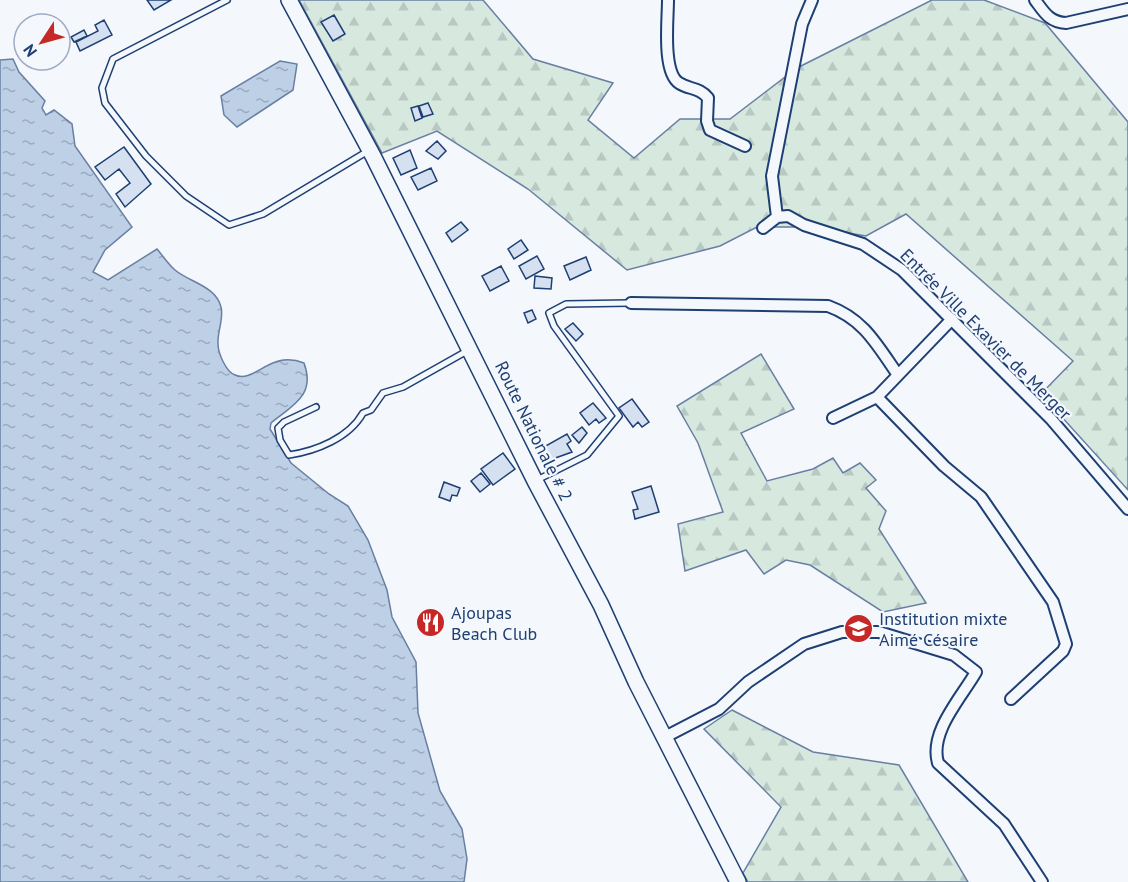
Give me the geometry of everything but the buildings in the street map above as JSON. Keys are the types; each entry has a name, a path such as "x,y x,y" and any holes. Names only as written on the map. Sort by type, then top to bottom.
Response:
{"main road":[{"name":"Route Nationale # 2","path":"289,0 370,150 536,481 601,605 636,682 738,882"}],"street":[{"path":"668,0 668,61 672,75 681,85 698,88 708,98 707,121 710,130 745,146"},
{"path":"764,228 777,217 772,176 802,24 812,0"},
{"path":"1035,0 1047,17 1065,24 1128,9"},
{"name":"Entrée Ville Exavier de Merger","path":"777,217 788,216 799,223 863,244 902,270 1051,419 1128,509"},
{"path":"631,303 828,306 848,314 870,334 898,375"},
{"path":"833,418 877,397 952,319"},
{"path":"877,397 944,466 981,497 1053,602 1066,644 1063,651 1011,699"},
{"path":"665,737 719,709 748,682 804,644 842,632 879,632 954,655 976,672 936,739 934,752 938,763 1004,824 1042,882"}],"lane":[{"path":"227,0 113,59 102,88 105,103 146,156 186,196 229,225 263,214 370,150"},
{"path":"536,481 587,455 619,416 554,326 549,313 566,304 631,303"},
{"path":"316,406 284,422 278,428 280,440 289,454 306,452 337,439 358,421 363,413 371,410 383,393 403,387 471,349"}],"green space":[{"path":"299,0 483,0 533,59 613,83 588,120 634,158 680,119 730,119 797,68 932,0 984,0 1045,23 1128,122 1128,490 1041,394 1073,361 906,214 866,236 813,227 757,227 720,246 627,270 528,189 437,131 382,153"},
{"path":"761,354 794,409 741,433 767,481 813,469 833,458 843,473 860,463 876,480 866,488 886,511 879,529 926,603 883,612 810,565 786,560 764,574 746,550 685,571 678,524 723,512 698,443 677,406"},
{"path":"732,710 813,752 899,765 968,882 748,882 743,873 781,807 704,729"}],"water":[{"path":"12,59 12,72 19,72 45,101 42,108 46,115 54,110 72,124 75,146 132,227 105,250 93,272 108,280 157,249 175,270 208,289 218,300 222,312 218,348 223,362 232,373 242,376 249,375 282,360 304,363 307,374 305,391 294,405 271,423 270,429 291,463 329,494 348,506 368,540 387,590 392,617 416,662 418,713 440,791 462,829 467,859 464,882 0,882 0,60"},
{"path":"280,61 297,64 293,90 237,127 224,115 221,96"}],"place":[{"name":"Ajoupas Beach Club","path":"430,622"},
{"name":"Institution mixte Aimé Césaire","path":"858,628"}]}
